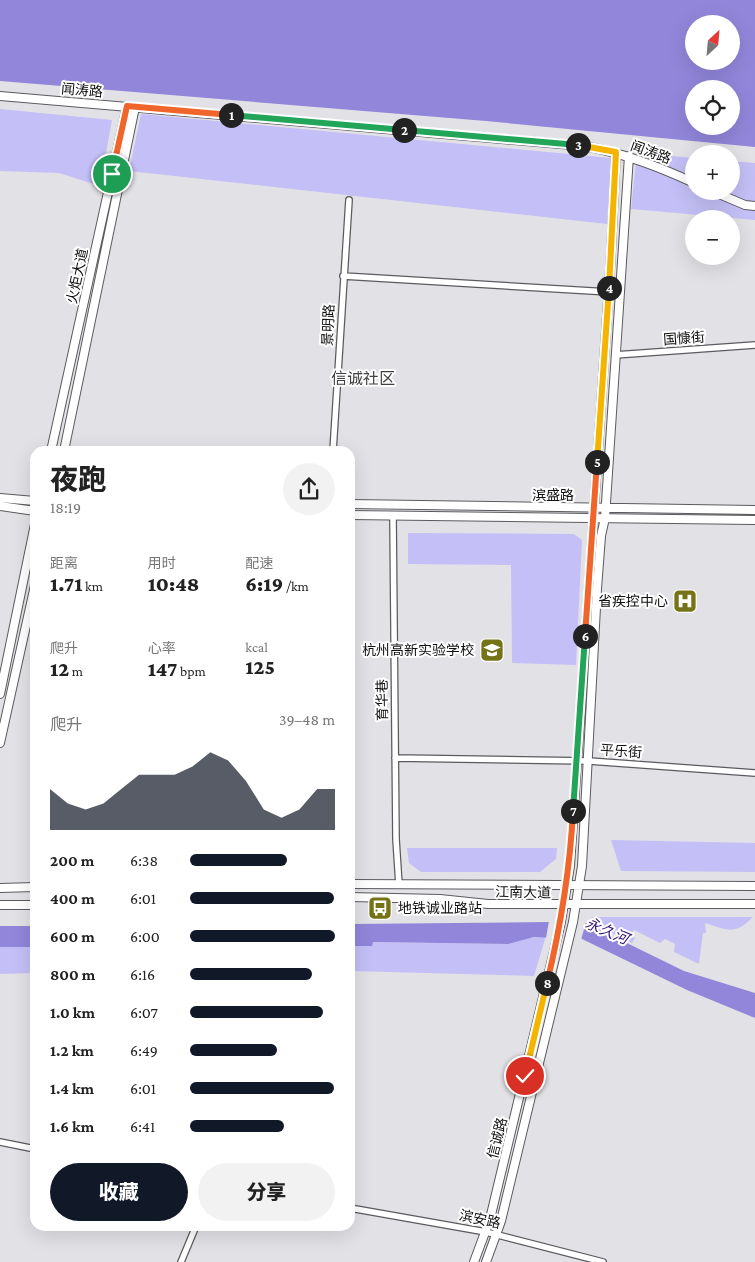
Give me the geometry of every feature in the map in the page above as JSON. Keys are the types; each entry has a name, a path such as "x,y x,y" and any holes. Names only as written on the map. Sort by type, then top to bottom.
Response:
{"main road":[{"name":"闻涛路","path":"0,96 584,146 616,152 654,164 685,179"},
{"name":"火炬大道","path":"51,446 131,106"},
{"name":"火炬大道","path":"65,446 131,106"},
{"name":"信诚路","path":"474,1262 486,1232 562,922 567,886 609,292 616,152"},
{"name":"信诚路","path":"486,1262 497,1235 573,922 579,886 589,761 597,589 601,536 605,518 628,156"},
{"path":"733,200 745,205 755,206"},
{"path":"0,498 30,501"},
{"name":"滨盛路","path":"355,504 755,510"},
{"path":"0,506 30,510"},
{"name":"滨盛路","path":"355,515 755,520"},
{"path":"0,694 30,548"},
{"path":"0,743 30,608"},
{"name":"江南大道","path":"355,884 755,886"},
{"path":"0,888 30,887"},
{"name":"江南大道","path":"355,898 440,899 488,904 755,904"},
{"path":"0,905 30,904"}],"street":[{"name":"景明路","path":"333,446 348,200"},
{"path":"343,276 609,292"},
{"name":"国慷街","path":"615,355 755,345"},
{"name":"育华巷","path":"393,516 395,758 399,885"},
{"name":"平乐街","path":"395,758 589,761 755,773"},
{"path":"0,1142 30,1148"},
{"name":"滨安路","path":"355,1209 486,1232 603,1262"},
{"path":"181,1262 194,1231"}],"shaded area":[{"path":"0,0 755,0 755,147 486,121 0,81"},
{"path":"0,109 112,120 100,186 59,173 0,171"},
{"path":"141,114 611,158 607,224 129,171"},
{"path":"637,153 685,157 685,200 740,200 740,162 755,163 755,220 740,219 740,210 685,210 685,214 631,209"},
{"path":"408,533 574,534 582,540 576,665 512,663 511,565 408,564"},
{"path":"611,840 755,843 755,872 621,871"},
{"path":"407,848 557,848 556,859 540,872 421,872 409,863"},
{"path":"592,917 753,917 741,927 730,930 705,923 706,933 703,933 699,964 674,952 675,944 665,939 660,943 634,930 631,935 635,938 632,943 593,923 590,920"},
{"path":"586,923 684,971 755,993 755,1018 687,990 582,939 534,937 508,944 373,942 372,946 355,946 355,924"},
{"path":"0,926 30,926 30,947 0,947"},
{"path":"546,936 534,976 355,971 355,946 372,946 372,942 508,944 521,939"},
{"path":"0,947 30,947 30,973 0,974"}],"pier":[{"path":"549,921 586,922 581,940 546,938"}],"place":[{"name":"省疾控中心","path":"685,601"},
{"name":"杭州高新实验学校","path":"492,650"},
{"name":"地铁诚业路站","path":"380,908"}],"district":[{"name":"信诚社区","path":"363,378"}],"route":[{"path":"112,174 127,106 584,146 616,152 610,271 570,866 562,922 525,1076"}],"water label":[{"name":"永久河","path":"607,931"}]}
